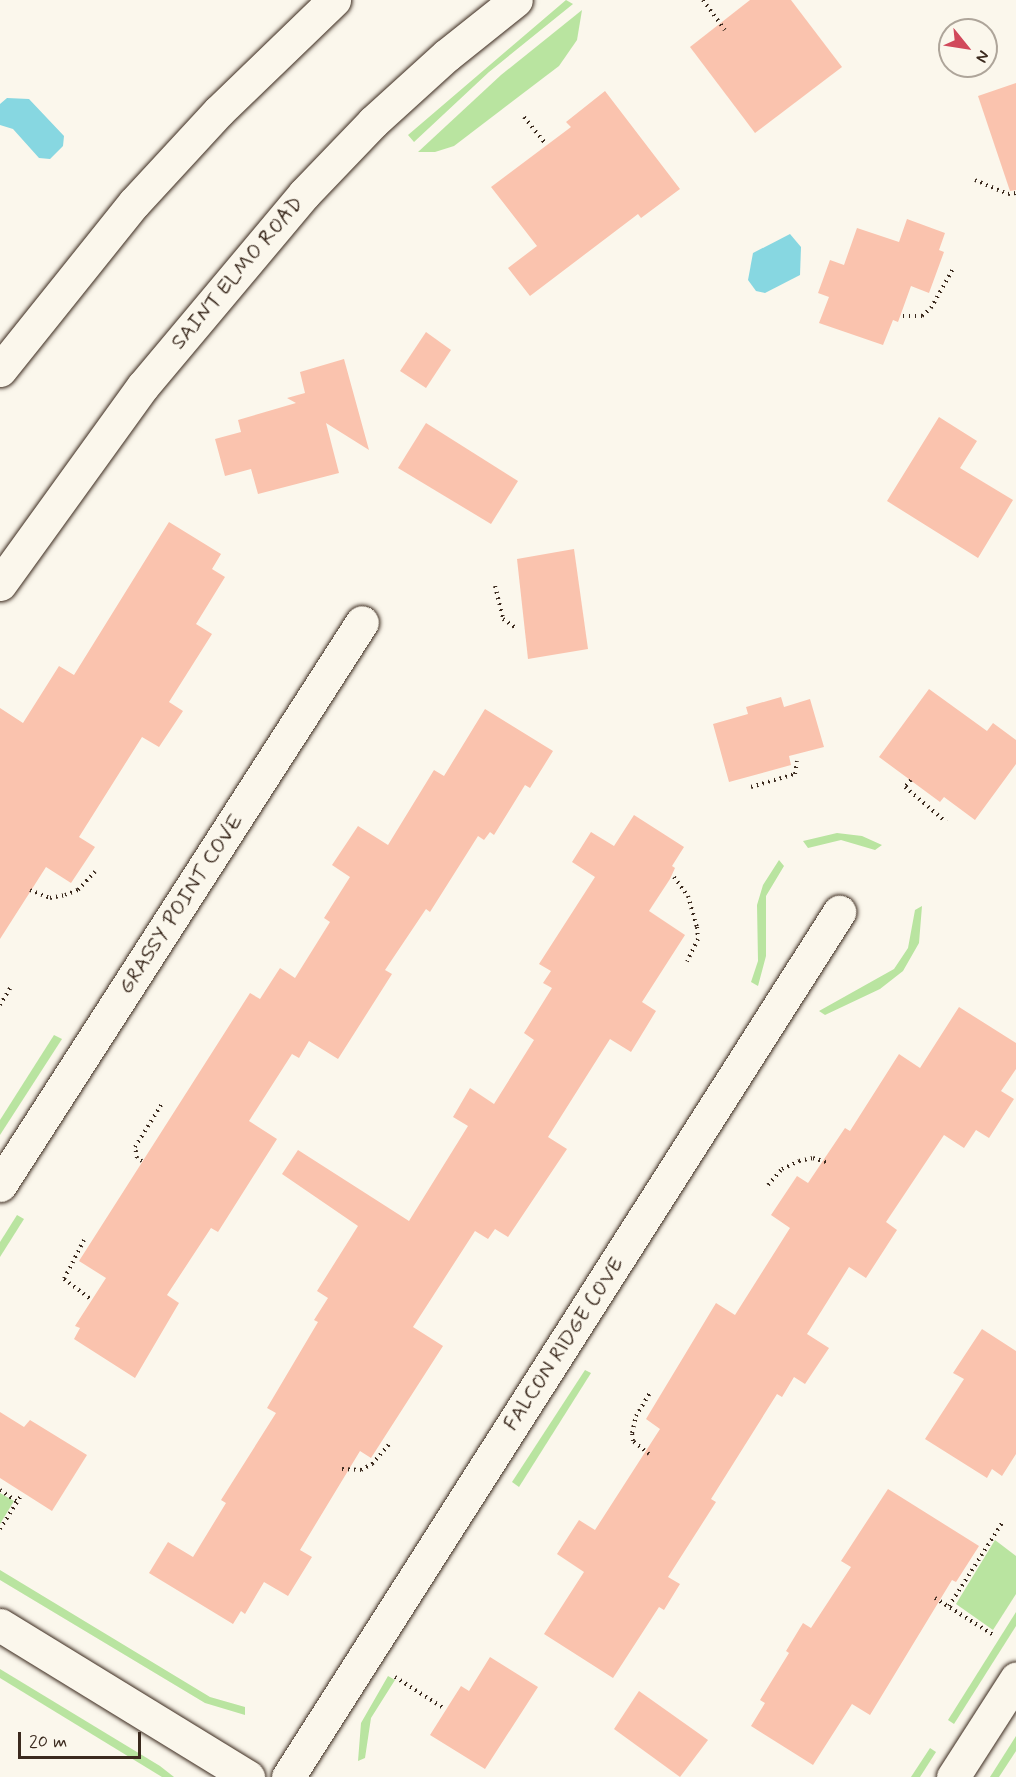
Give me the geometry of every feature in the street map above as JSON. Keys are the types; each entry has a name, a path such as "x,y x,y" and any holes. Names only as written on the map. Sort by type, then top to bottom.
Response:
{"street":[{"path":"0,370 134,203 219,111 334,0"},
{"name":"SAINT ELMO ROAD","path":"0,584 142,386 304,194 390,107 514,0"},
{"name":"GRASSY POINT COVE","path":"0,1185 362,622"},
{"name":"FALCON RIDGE COVE","path":"288,1777 839,912"},
{"path":"0,1625 248,1777"},
{"path":"953,1777 1016,1678"}],"path":[{"path":"703,0 725,30"},
{"path":"524,117 544,142"},
{"path":"975,180 1008,194 1016,193"},
{"path":"903,316 922,316 931,308 953,269"},
{"path":"495,586 503,619 516,628"},
{"path":"751,787 795,774 797,761"},
{"path":"911,780 905,787 946,822"},
{"path":"30,890 50,898 65,895 87,884 95,872"},
{"path":"674,877 688,896 697,927 698,939 687,963"},
{"path":"0,1005 11,987"},
{"path":"142,1161 137,1158 135,1147 163,1102"},
{"path":"768,1185 782,1169 799,1161 813,1158 828,1163"},
{"path":"84,1240 64,1279 92,1300"},
{"path":"649,1454 633,1441 632,1433 636,1416 650,1393"},
{"path":"342,1469 361,1470 372,1464 391,1442"},
{"path":"0,1490 18,1502"},
{"path":"0,1529 22,1494"},
{"path":"950,1606 1002,1523"},
{"path":"935,1598 996,1636"},
{"path":"390,1673 442,1707"}],"green space":[{"path":"566,0 573,4 489,72 414,142 408,135"},
{"path":"582,10 577,40 559,66 454,146 435,152 418,152 501,75"},
{"path":"837,833 862,836 882,845 875,850 841,840 808,848 803,841"},
{"path":"779,860 784,866 766,896 766,956 758,986 751,982 758,961 757,905 763,885"},
{"path":"922,906 919,943 903,971 880,989 825,1015 819,1011 894,969 908,948 915,910"},
{"path":"54,1035 62,1039 0,1135 0,1120"},
{"path":"17,1215 24,1219 0,1257 0,1242"},
{"path":"585,1370 591,1373 519,1487 512,1482"},
{"path":"0,1493 14,1501 0,1524"},
{"path":"995,1540 1016,1556 1016,1594 993,1630 956,1604"},
{"path":"0,1570 210,1697 245,1707 245,1715 205,1703 0,1580"},
{"path":"1016,1612 1016,1626 954,1724 948,1720"},
{"path":"0,1669 160,1766 174,1777 162,1777 0,1678"},
{"path":"388,1676 395,1680 371,1718 365,1758 358,1761 361,1723"},
{"path":"1016,1736 1016,1751 999,1777 990,1777"},
{"path":"930,1748 936,1752 920,1777 911,1777"}],"water":[{"path":"7,98 29,99 64,136 63,146 50,159 39,158 13,129 0,125 0,104"},
{"path":"790,234 801,247 800,275 765,293 756,291 748,280 753,253"}],"building":[{"path":"750,0 791,0 842,67 755,133 690,47"},
{"path":"1016,83 1016,190 1010,191 978,96"},
{"path":"605,91 680,189 641,218 638,214 530,296 508,268 537,246 491,187 571,127 566,122"},
{"path":"907,219 945,233 939,250 944,252 929,293 911,286 898,322 893,320 883,345 819,323 829,297 818,293 830,260 844,265 857,228 899,242"},
{"path":"426,332 451,350 426,388 400,371"},
{"path":"344,359 369,450 326,423 339,473 258,494 251,469 225,476 215,439 241,432 238,420 296,403 287,398 305,393 300,372"},
{"path":"939,417 977,441 960,468 1013,500 978,558 887,501"},
{"path":"426,423 518,481 491,524 398,468"},
{"path":"169,522 221,554 212,569 225,577 196,624 212,634 169,702 183,711 159,747 142,737 79,837 95,847 71,883 46,867 0,939 0,708 23,723 59,666 74,675"},
{"path":"574,549 588,649 528,659 517,559"},
{"path":"929,689 987,731 993,723 1016,740 1016,764 975,820 944,797 940,802 879,757"},
{"path":"781,697 784,707 810,699 824,747 789,756 791,765 729,782 713,724 748,714 746,707"},
{"path":"485,709 553,751 530,788 525,785 494,835 490,832 484,840 478,836 430,912 426,909 385,970 392,974 338,1059 309,1041 299,1058 292,1054 249,1121 277,1139 218,1232 211,1228 167,1295 179,1303 135,1378 74,1339 80,1328 75,1326 106,1278 79,1261 250,993 260,999 280,968 295,978 330,922 324,918 350,877 332,865 358,826 388,845 434,770 444,776"},
{"path":"634,815 684,847 672,866 675,868 670,879 649,911 685,935 642,1002 656,1011 631,1052 610,1039 548,1137 567,1149 508,1237 495,1229 488,1239 475,1231 413,1327 443,1346 371,1458 360,1451 300,1550 312,1557 288,1596 264,1582 245,1614 241,1611 233,1624 149,1573 168,1542 193,1557 226,1503 221,1500 276,1413 267,1408 318,1322 314,1320 328,1298 317,1291 358,1226 282,1174 298,1150 409,1221 468,1126 453,1117 470,1088 494,1104 534,1040 524,1033 552,988 543,983 551,971 539,964 595,877 572,862 591,832 614,846"},
{"path":"959,1007 1016,1043 1016,1069 1001,1091 1014,1099 989,1138 976,1130 964,1148 944,1135 886,1222 897,1230 866,1278 849,1267 807,1334 829,1348 805,1384 794,1377 782,1397 777,1394 711,1499 716,1502 668,1577 680,1584 664,1610 659,1607 613,1678 544,1634 584,1572 557,1554 579,1520 595,1530 660,1429 646,1419 716,1303 735,1315 790,1228 771,1215 797,1176 808,1183 845,1128 850,1131 899,1054 920,1068"},
{"path":"982,1329 1016,1351 1016,1454 1002,1476 992,1469 987,1478 925,1439 964,1379 953,1373"},
{"path":"0,1412 24,1427 30,1420 87,1455 52,1511 0,1478"},
{"path":"888,1489 979,1546 956,1582 952,1580 870,1715 852,1704 813,1765 751,1726 765,1703 760,1700 789,1653 786,1651 803,1623 811,1628 851,1567 841,1561"},
{"path":"490,1657 538,1687 485,1769 430,1735 461,1686 469,1691"},
{"path":"639,1691 708,1740 680,1777 614,1729"}]}
